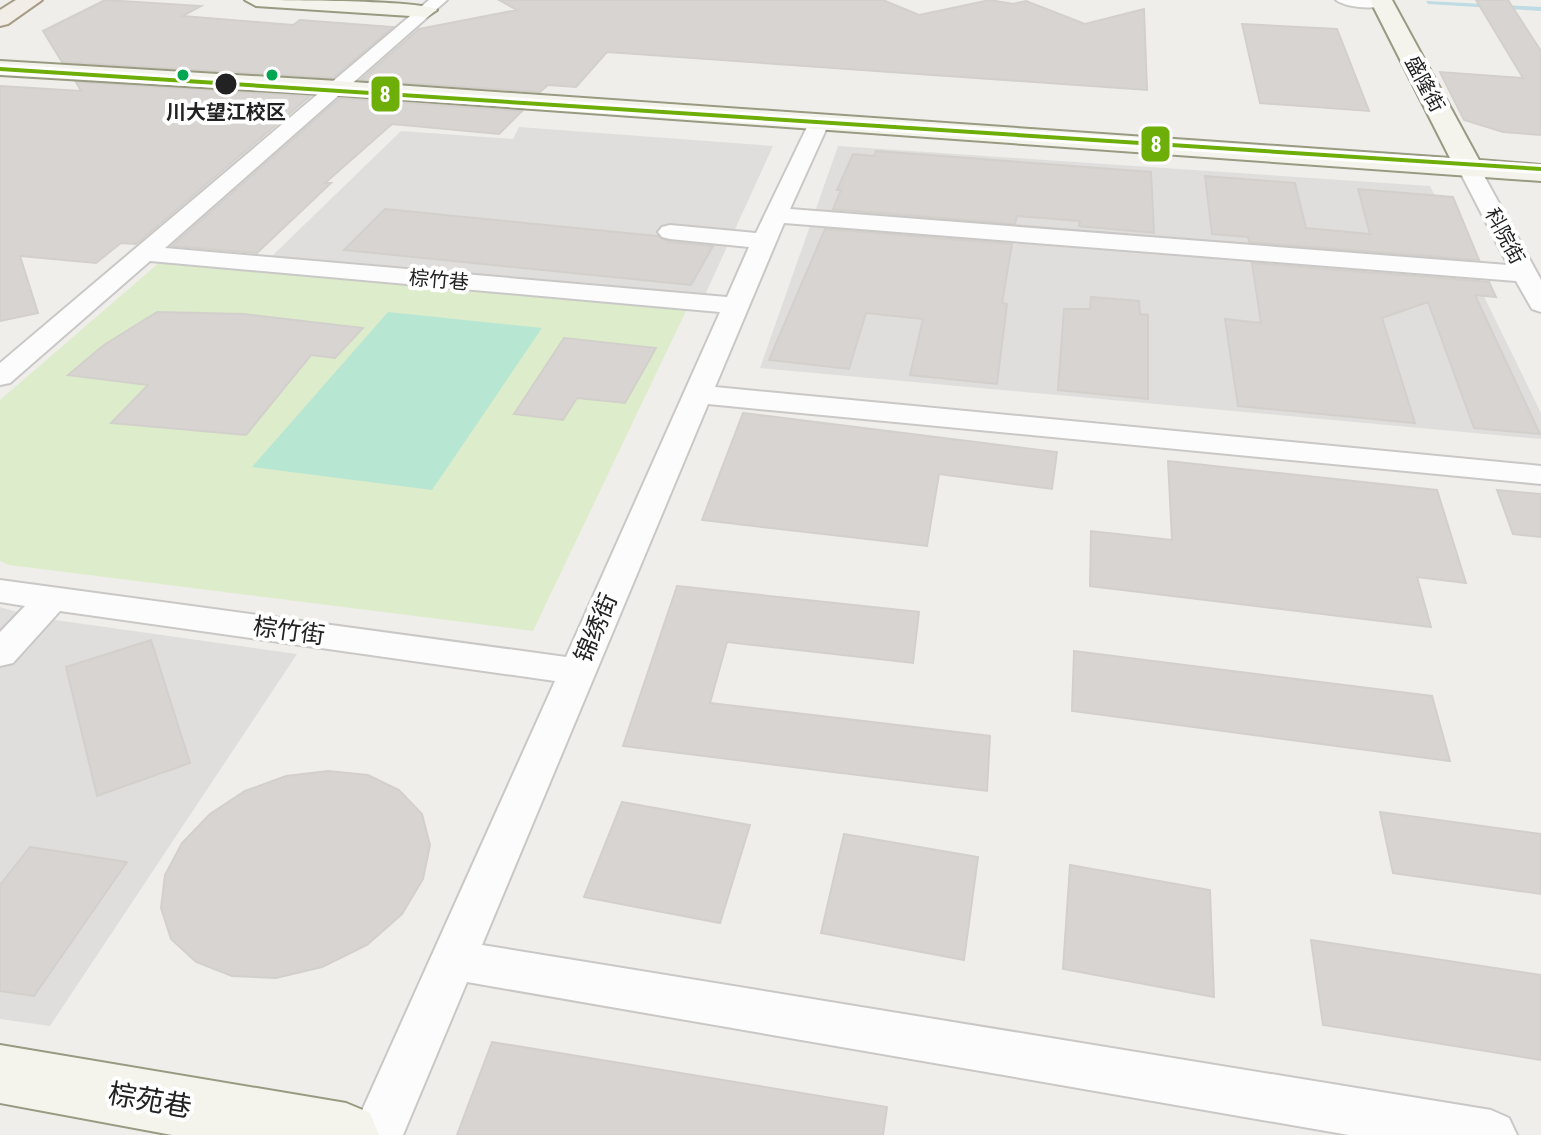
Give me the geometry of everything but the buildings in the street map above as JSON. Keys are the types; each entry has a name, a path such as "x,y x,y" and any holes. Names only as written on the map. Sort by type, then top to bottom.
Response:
{"main road":[{"path":"0,19 31,0"},
{"path":"256,0 432,5"},
{"name":"盛隆街","path":"1381,1 1469,168"},
{"path":"0,68 338,88 1541,173"},
{"name":"棕苑巷","path":"0,1074 346,1135"}],"street":[{"path":"1344,0 1381,1"},
{"path":"0,377 432,5"},
{"name":"锦绣街","path":"377,1135 770,228 819,123"},
{"name":"科院街","path":"1469,168 1541,304"},
{"path":"670,232 770,228 1525,274"},
{"name":"棕竹巷","path":"142,253 736,306"},
{"path":"698,394 1541,475"},
{"name":"棕竹街","path":"0,591 578,671"},
{"path":"0,654 52,598"},
{"path":"452,960 1491,1135"}],"shaded area":[{"path":"519,127 773,146 705,295 271,257 401,131 513,139"},
{"path":"838,146 1430,186 1541,413 1541,439 760,368"},
{"path":"0,607 34,617 297,654 50,1026 0,1019"}],"green space":[{"path":"160,262 687,309 533,631 9,565 0,561 0,400"},
{"path":"388,312 542,328 432,490 252,467"}],"waterway":[{"path":"1428,2 1541,9"}],"transit line":[{"name":"8","path":"0,69 1541,169"}],"place":[{"name":"川大望江校区","path":"226,84"}]}
